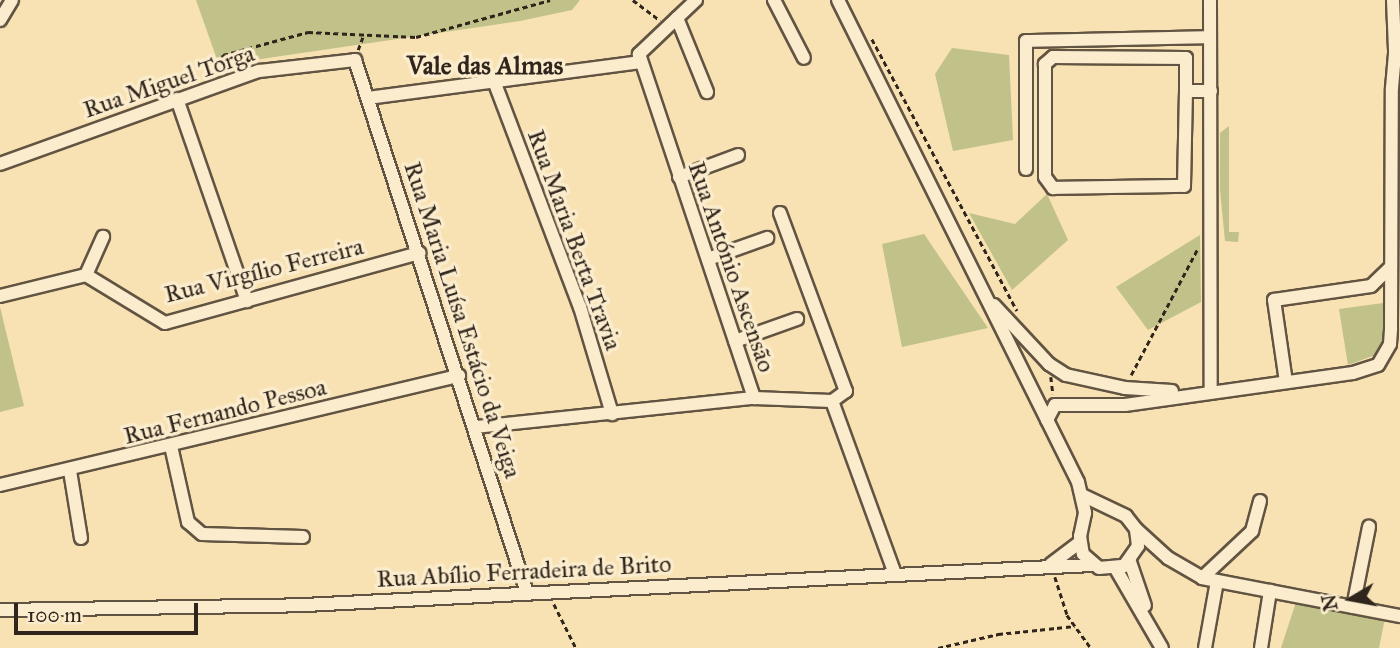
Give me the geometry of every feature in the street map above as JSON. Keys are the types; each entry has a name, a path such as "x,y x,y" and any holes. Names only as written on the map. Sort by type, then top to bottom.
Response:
{"street":[{"path":"0,20 12,0"},
{"path":"368,98 641,62 639,54 696,0"},
{"path":"774,0 804,58"},
{"path":"838,0 1082,495 1081,536 1092,565 1116,569 1133,558 1168,558"},
{"path":"1210,0 1211,390"},
{"path":"1386,0 1386,27 1398,38"},
{"path":"1047,420 1055,405 1125,405 1211,390 1353,373 1378,365 1390,344 1393,301 1392,88 1398,38 1394,0"},
{"path":"673,22 707,92"},
{"path":"1026,169 1026,41 1210,37"},
{"path":"1053,57 1186,58 1186,91 1184,186 1053,188 1045,177 1045,64 1053,57"},
{"name":"Rua Miguel Torga","path":"0,164 259,71 355,60"},
{"name":"Rua Maria Luísa Estácio da Veiga","path":"355,60 420,253 527,593"},
{"name":"Rua António Ascensão","path":"641,62 754,398 832,401"},
{"name":"Rua Maria Berta Travia","path":"494,81 580,307 612,414"},
{"path":"1186,91 1211,91"},
{"path":"177,99 247,301"},
{"path":"679,177 738,155"},
{"path":"780,213 846,391 832,401 895,574"},
{"path":"0,296 86,275 103,237"},
{"path":"708,259 767,238"},
{"name":"Rua Virgílio Ferreira","path":"86,275 166,323 420,253"},
{"path":"1286,382 1274,300 1371,286 1391,267"},
{"path":"1371,286 1393,301"},
{"path":"988,300 1055,370 1125,388 1193,393"},
{"path":"735,341 797,319"},
{"name":"Rua Fernando Pessoa","path":"0,485 70,471 459,376"},
{"path":"476,428 754,398"},
{"path":"171,446 188,522 202,534 303,537"},
{"path":"70,471 81,538"},
{"path":"1082,495 1126,516 1136,529 1168,558 1202,578 1400,616"},
{"path":"1202,578 1252,531 1260,501"},
{"path":"1050,564 1081,536 1091,518 1111,511"},
{"path":"1353,607 1369,527"},
{"path":"1136,529 1133,558 1151,626"},
{"name":"Rua Abílio Ferradeira de Brito","path":"0,610 305,606 1050,564 1092,565"},
{"path":"1116,569 1162,648"},
{"path":"1205,648 1217,581"},
{"path":"1261,648 1270,591"}],"path":[{"path":"209,87 223,55 308,33 416,37 550,0"},
{"path":"633,0 673,22"},
{"path":"1125,388 1199,247"},
{"path":"1050,564 1075,626 1091,648"},
{"path":"548,592 576,648"},
{"path":"937,648 998,634 1075,626"}],"green space":[{"path":"196,0 580,0 572,10 520,21 219,65"},
{"path":"952,48 1009,55 1013,140 953,151 935,74"},
{"path":"1229,126 1229,232 1239,232 1238,242 1225,241 1220,190 1220,133"},
{"path":"1047,194 1068,240 1012,290 969,213 1015,224"},
{"path":"924,234 988,328 902,347 882,244"},
{"path":"1200,235 1201,302 1148,330 1116,287"},
{"path":"1383,303 1383,338 1378,354 1348,365 1339,309"},
{"path":"0,307 24,406 0,412"},
{"path":"1296,602 1385,618 1379,648 1281,648"}],"district":[{"name":"Vale das Almas","path":"485,66"}]}
